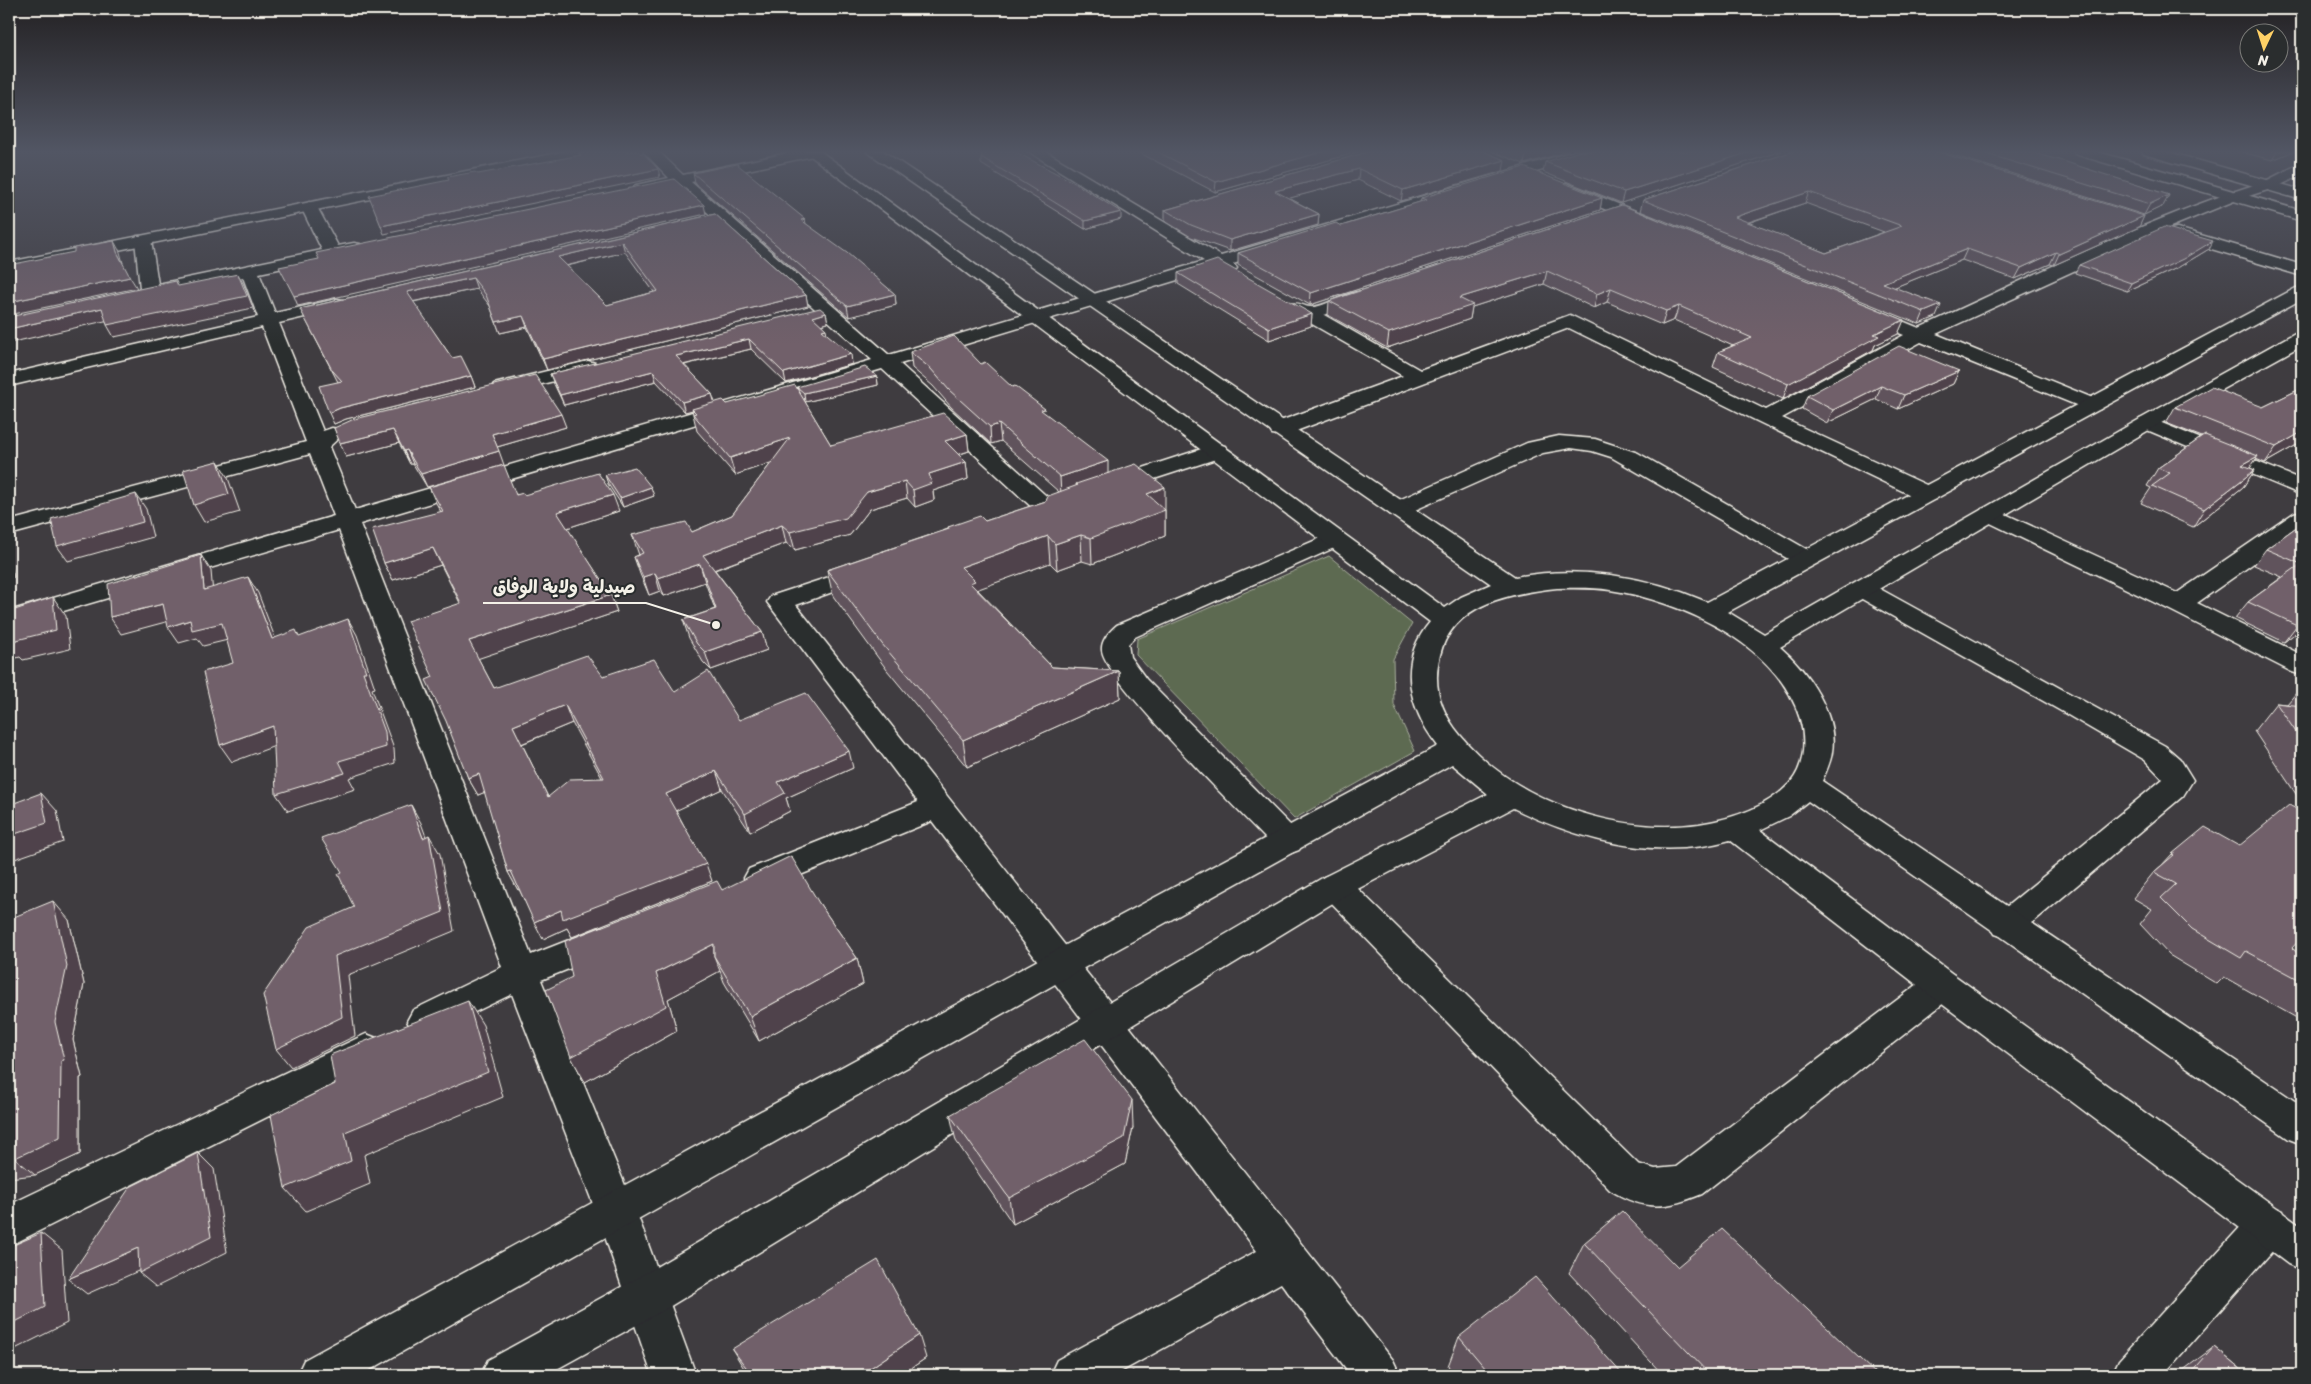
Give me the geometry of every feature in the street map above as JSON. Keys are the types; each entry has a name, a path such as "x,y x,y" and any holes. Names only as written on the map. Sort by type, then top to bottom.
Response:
{"street":[{"path":"9,267 266,216"},
{"path":"313,216 332,252"},
{"path":"898,216 1445,620"},
{"path":"968,216 1511,586"},
{"path":"1140,216 1243,277"},
{"path":"1146,219 1157,216"},
{"path":"9,619 886,362 1376,216"},
{"path":"1601,217 1605,216"},
{"path":"1633,216 1665,229"},
{"path":"1766,418 1919,335 2185,216"},
{"path":"697,222 721,217 816,311 886,362 1057,505 1217,451"},
{"path":"2139,221 2302,271"},
{"path":"143,240 150,292"},
{"path":"122,298 371,244"},
{"path":"249,270 348,520 522,973 618,1212 649,1295 674,1375"},
{"path":"1308,314 1384,289"},
{"path":"1708,612 2302,292"},
{"path":"1284,300 1418,377"},
{"path":"9,380 352,301"},
{"path":"1846,305 2093,405"},
{"path":"1280,429 1570,321 1766,418 1927,494"},
{"path":"1764,646 2147,423 2302,337"},
{"path":"478,394 603,363"},
{"path":"2147,423 2302,488"},
{"path":"9,528 318,445 332,434 353,425"},
{"path":"1398,510 1535,448 1554,442 1578,441 1602,446 1630,458 1806,559"},
{"path":"1990,514 2179,604 2302,666"},
{"path":"2179,604 2302,518"},
{"path":"1288,842 1136,685 1124,669 1113,646 1115,640 1126,632 1335,539"},
{"path":"890,563 780,602 1378,1375"},
{"path":"1557,580 1607,582 1658,593 1708,612 1764,646 1795,679 1814,714 1818,750 1806,784 1778,810 1737,829 1684,837 1625,834 1566,819 1513,795 1480,774 1454,750 1430,714 1422,679 1426,647 1445,620 1474,600 1511,586 1557,580"},
{"path":"1862,589 2071,704 2155,753 2170,766 2178,780 2172,788 2007,926"},
{"path":"319,1375 618,1212 1061,964 1454,750"},
{"path":"1806,784 2007,926 2302,1127"},
{"path":"503,1375 649,1295 1335,886 1513,795"},
{"path":"735,888 939,806"},
{"path":"1737,829 1942,985 2302,1250"},
{"path":"1335,886 1624,1177 1637,1185 1652,1189 1675,1187 1688,1181 1942,985"},
{"path":"9,1226 522,973 633,929"},
{"path":"2134,1375 2268,1224"},
{"path":"1072,1375 1288,1257"}],"green space":[{"path":"1329,556 1412,624 1393,659 1394,705 1415,751 1294,819 1136,655 1137,639"}],"building":[{"path":"377,216 432,216 381,226"},
{"path":"497,216 656,216 294,296 279,267 319,259 316,253"},
{"path":"708,216 717,216 806,295 543,359 523,316 496,322 486,295 473,278 407,292 452,358 461,356 471,376 340,408 329,413 319,386 342,381 332,370 300,309","holes":["622,242 658,291 607,305 558,257"]},
{"path":"742,216 801,216 805,219 801,220 847,253 895,294 847,306"},
{"path":"1076,216 1107,216 1085,221"},
{"path":"1175,216 1314,216 1230,240 1191,225"},
{"path":"1375,216 1548,216 1311,293 1238,253 1336,223 1341,226"},
{"path":"1590,216 1648,216 1904,320 1874,334 1879,336 1788,384 1718,352 1752,338 1679,306 1666,311 1611,288 1597,294 1547,271 1459,298 1473,305 1389,333 1329,301"},
{"path":"1682,216 1739,216 1735,217 1826,253 1902,226 1874,216 2144,216 2059,254 2056,252 2021,268 1967,249 1883,283 1941,305 1924,312"},
{"path":"2164,227 2213,241 2183,259 2131,283 2079,265"},
{"path":"114,241 117,252 130,277 9,302 9,265 74,252 74,248"},
{"path":"1217,260 1312,314 1269,328 1178,273"},
{"path":"238,274 247,296 107,325 102,308 9,329 9,317 176,281 178,286"},
{"path":"820,308 826,313 813,317 826,329 822,330 851,354 784,373 749,339 676,356 712,394 682,402 653,371 560,395 550,374"},
{"path":"954,336 981,364 985,362 1012,387 1015,386 1045,409 1041,410 1108,461 1060,477 999,424 990,427 949,390 931,369 910,352"},
{"path":"1899,346 1959,371 1904,395 1881,386 1833,410 1807,396"},
{"path":"865,367 877,376 804,393 797,387"},
{"path":"535,375 561,414 492,434 499,451 421,474 407,450 404,451 393,430 340,443 334,428 354,419"},
{"path":"795,385 831,445 943,413 967,434 945,441 966,462 929,474 932,483 913,490 905,481 867,492 846,518 790,532 782,525 703,555 762,632 705,652 697,644 683,620 716,609 700,564 658,578 655,573 643,577 634,557 643,553 632,535 686,522 692,532 732,515 790,438 730,458 693,414 696,413 692,409 723,400 727,404"},
{"path":"2211,387 2263,407 2302,388 2302,432 2276,447 2175,407"},
{"path":"2205,435 2258,456 2242,465 2255,470 2204,509 2152,486 2170,473 2158,468"},
{"path":"218,461 229,494 194,505 183,470"},
{"path":"1136,464 1165,487 1147,494 1165,510 1091,538 1081,535 1055,544 1048,536 961,567 975,581 970,583 1052,667 1119,671 963,740 882,644 827,570 949,529 948,527 980,516 985,521 1046,501 1048,496 1078,485 1076,484"},
{"path":"504,465 516,495 523,493 524,495 598,473 613,495 557,512 611,595 469,641 494,688 587,655 603,676 654,659 675,692 708,671 739,720 806,693 849,751 778,782 785,793 745,814 716,771 666,794 706,864 563,919 561,910 534,922 511,871 508,872 479,774 468,778 446,721 426,680 433,677 407,621 461,603 433,548 384,563 372,529 443,511 429,487","holes":["565,705 604,778 570,779 548,797 513,726"]},
{"path":"635,467 651,487 620,498 605,475"},
{"path":"136,494 143,522 57,546 51,519"},
{"path":"2302,523 2302,621 2297,625 2248,602 2301,564 2266,549"},
{"path":"201,555 204,590 248,577 272,639 296,630 299,637 348,619 366,672 363,672 385,732 386,747 339,761 345,773 276,794 273,726 220,745 203,672 233,663 222,623 192,630 190,620 168,627 163,604 110,617 108,584"},
{"path":"53,597 56,630 9,642 9,612"},
{"path":"2276,703 2302,706 2302,741"},
{"path":"41,793 47,823 9,836 9,805"},
{"path":"411,805 423,838 429,835 443,912 335,956 342,1017 276,1049 263,995 309,927 354,907 338,874 342,872 321,838"},
{"path":"2289,805 2302,812 2302,928 2297,933 2302,937 2292,948 2302,957 2302,981 2246,951 2241,958 2192,929 2161,898 2176,884 2154,872 2174,855 2172,854 2205,827 2239,846"},
{"path":"791,856 819,903 857,958 750,1016 714,956 714,944 656,973 666,1006 571,1057 546,990 572,977 565,941 717,881 722,890"},
{"path":"53,901 67,966 55,1022 64,1060 61,1061 60,1137 9,1159 9,919"},
{"path":"468,1001 488,1072 345,1132 351,1161 285,1188 271,1115 335,1084 330,1055"},
{"path":"1085,1039 1132,1100 1124,1138 1009,1198 950,1115"},
{"path":"198,1153 211,1237 139,1273 138,1248 68,1279 130,1187"},
{"path":"1622,1211 1677,1267 1722,1229 1877,1375 1710,1375 1584,1243"},
{"path":"41,1233 45,1307 9,1325 9,1247"},
{"path":"878,1260 919,1335 860,1375 752,1375 732,1349"},
{"path":"1535,1277 1623,1375 1491,1375 1459,1337"},
{"path":"2214,1347 2248,1375 2189,1375"},
{"path":"1133,1371 1136,1375 1126,1375"}],"place":[{"name":"صيدلية ولاية الوفاق","path":"716,625"}]}
